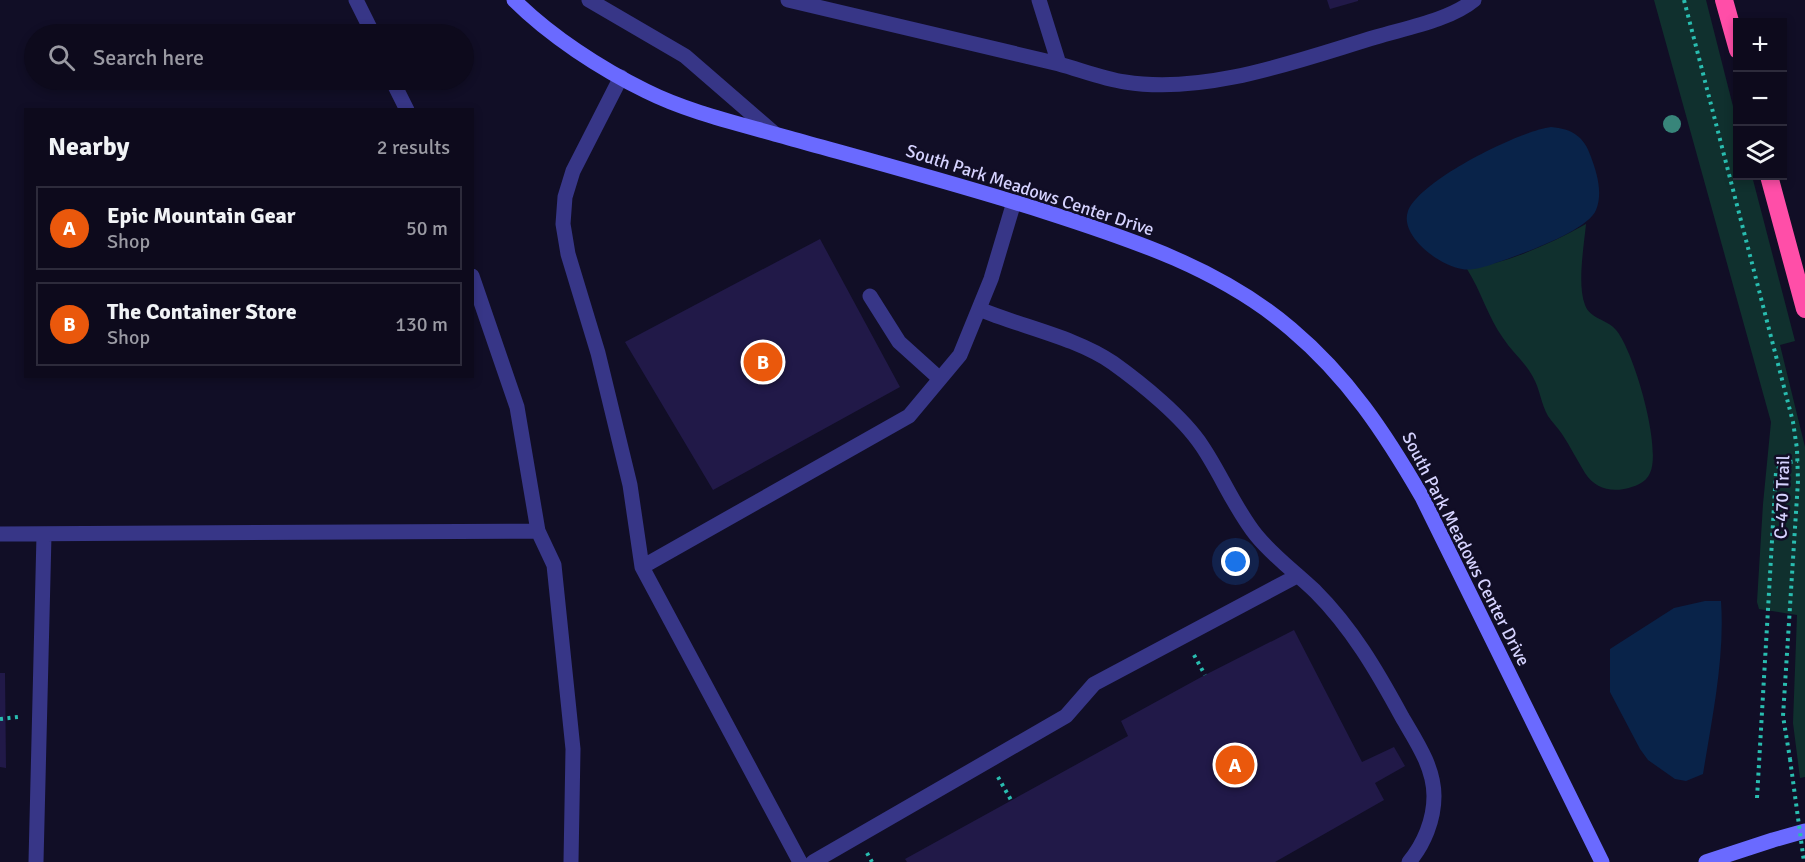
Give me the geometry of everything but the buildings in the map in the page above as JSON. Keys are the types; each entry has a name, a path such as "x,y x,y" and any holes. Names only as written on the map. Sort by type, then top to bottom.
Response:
{"highway":[{"path":"1724,0 1733,35"},
{"path":"1771,180 1805,309"}],"main road":[{"name":"South Park Meadows Center Drive","path":"514,0 556,37 647,92 704,113 1014,202 1122,236 1191,265 1226,284 1292,329 1347,384 1393,447 1422,497 1602,862"},
{"path":"1706,862 1805,831"}],"street":[{"path":"356,0 368,24"},
{"path":"590,0 684,56 775,134"},
{"path":"788,0 1059,64 1125,82 1166,84 1210,81 1261,71 1432,20 1466,7 1474,0"},
{"path":"1039,0 1059,64"},
{"path":"621,77 573,171 565,196 563,224 568,254 598,353 630,484 642,567 800,862"},
{"path":"397,90 406,108"},
{"path":"642,567 909,417 960,355 991,279 1014,202"},
{"path":"474,282 517,407 538,531 554,565 573,748 572,862"},
{"path":"870,296 899,342 940,379"},
{"path":"979,309 1009,322 1082,346 1112,362 1166,406 1201,444 1254,532 1275,558 1314,591 1358,642 1428,765 1431,775 1434,794 1433,810 1422,842 1409,862"},
{"path":"0,534 538,531"},
{"path":"36,862 44,535"},
{"path":"813,862 1066,716 1094,684 1297,576"}],"path":[{"name":"C-470 Trail","path":"1684,0 1793,422 1798,481 1784,716 1804,862"},
{"path":"1757,798 1776,472 1782,463 1798,460"}],"green space":[{"path":"1654,0 1706,0 1733,106 1733,180 1753,180 1795,341 1780,345 1805,447 1805,777 1800,778 1793,723 1797,615 1759,609 1757,602 1771,422"},
{"path":"1586,224 1581,276 1585,305 1587,310 1612,326 1623,341 1638,378 1649,422 1653,461 1650,473 1639,484 1624,489 1612,490 1602,487 1593,482 1585,473 1562,434 1548,416 1530,372 1498,330 1467,269 1528,252"}],"water":[{"path":"1551,127 1576,135 1588,150 1599,190 1596,210 1590,218 1566,235 1550,242 1473,269 1453,267 1443,262 1415,240 1407,221 1408,211 1416,199 1431,185 1495,147 1536,130"},
{"path":"1705,601 1721,601 1719,666 1703,774 1686,781 1675,779 1648,760 1640,749 1610,692 1610,649 1674,608"}],"place":[{"name":"The Container Store","path":"763,362"},
{"name":"Epic Mountain Gear","path":"1235,765"}]}
